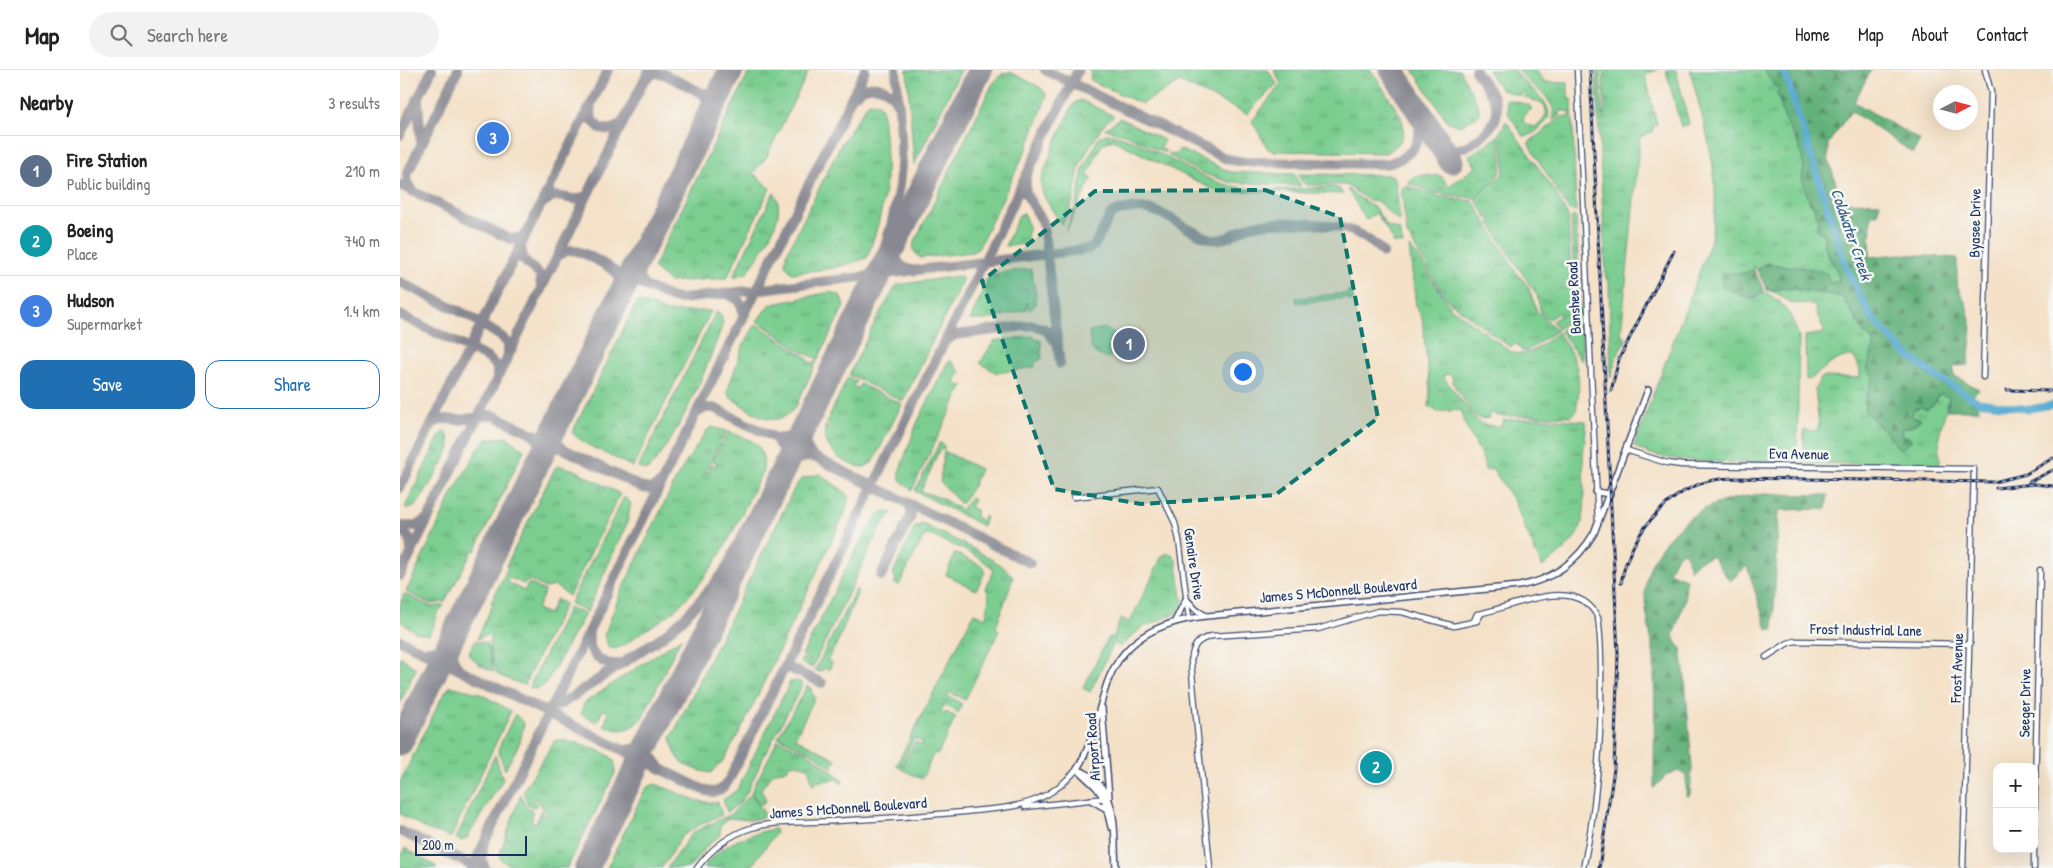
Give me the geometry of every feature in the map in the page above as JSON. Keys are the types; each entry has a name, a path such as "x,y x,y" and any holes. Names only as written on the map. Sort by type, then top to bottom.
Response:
{"main road":[{"name":"James S McDonnell Boulevard","path":"1077,769 1092,741 1103,696 1112,671 1126,651 1152,630 1189,618 1526,585 1555,574 1575,560 1588,544 1610,494 1648,390"},
{"path":"1596,492 1610,494"},
{"path":"1175,621 1186,599 1195,610 1207,616"},
{"name":"Airport Road","path":"1103,696 1107,811 1113,833"},
{"name":"Airport Road","path":"1077,769 1095,778 1107,798 1113,813 1116,868"},
{"path":"1091,800 1102,804 1107,811"}],"street":[{"name":"Banshee Road","path":"1577,70 1598,524"},
{"name":"Byasee Drive","path":"1983,377 1991,92 1985,70"},
{"name":"Eva Avenue","path":"1626,450 1667,463 1682,465 1974,469"},
{"name":"Frost Avenue","path":"1963,868 1974,469"},
{"name":"Genaire Drive","path":"1074,497 1158,488 1177,531 1189,618"},
{"name":"Seeger Drive","path":"2035,808 2040,570"},
{"path":"1210,868 1191,662 1193,649 1197,642 1212,636 1318,630 1378,611 1402,612 1454,626 1474,621 1477,614 1532,598 1574,596 1589,604 1598,618 1601,665 1600,748 1594,815 1583,868"},
{"name":"Frost Industrial Lane","path":"1766,657 1788,643 1795,641 1970,644"},
{"name":"James S McDonnell Boulevard","path":"1014,807 1032,803 1046,796 1065,782 1077,769"},
{"name":"James S McDonnell Boulevard","path":"697,868 708,854 724,842 744,831 759,826 918,816 1107,798"},
{"path":"2034,853 2034,868"}],"highlighted area":[{"path":"1265,190 1340,217 1378,418 1275,495 1141,504 1054,489 982,281 1095,191"}],"green space":[{"path":"750,70 809,70 767,156 753,173 770,188 727,278 670,282 653,268"},
{"path":"907,70 961,70 914,165"},
{"path":"1091,70 1268,70 1277,84 1247,114 1180,82 1142,104 1094,82 1090,79"},
{"path":"1274,70 1371,70 1399,113 1393,117 1400,115 1403,127 1402,137 1396,146 1385,153 1274,151 1268,149 1252,121 1281,84"},
{"path":"1413,70 1460,70 1479,107 1479,115 1460,126 1448,122"},
{"path":"1488,70 1514,70 1540,96 1549,111 1548,118 1543,125 1529,135 1523,136 1508,113 1506,99 1529,105 1532,109 1525,114 1523,121 1527,125 1535,127 1544,119 1545,107 1536,100 1524,97 1525,92 1523,91 1521,96 1501,90"},
{"path":"1518,70 1536,70 1544,82 1568,83 1568,99 1572,99 1576,211 1569,210 1529,145 1529,142 1562,117 1570,117 1570,111 1560,111 1559,116 1553,121 1554,113 1547,99"},
{"path":"1596,70 1600,70 1603,121 1605,119 1603,70 1657,70 1645,74 1657,125 1653,126 1653,131 1640,137 1621,334 1625,337 1626,341 1617,355 1611,378 1609,279 1606,279"},
{"path":"1666,70 1676,70 1689,124 1681,127"},
{"path":"1690,70 1765,70 1768,72 1770,79 1779,88 1791,134 1799,145 1804,166 1802,179 1818,217 1818,231 1825,234 1827,254 1839,274 1839,281 1834,283 1823,281 1794,267 1766,263 1757,270 1753,266 1754,270 1745,273 1727,289 1753,299 1765,292 1780,302 1790,315 1799,336 1797,463 1736,463 1688,460 1647,453 1634,446 1710,243 1714,221 1714,177 1711,156"},
{"path":"1765,70 1780,70 1783,73 1844,271 1869,320 1901,353 1929,376 1978,404 1979,410 1947,410 1949,397 1941,394 1937,396 1934,404 1927,409 1921,407 1914,409 1912,414 1914,418 1921,419 1914,425 1901,429 1902,435 1910,437 1911,441 1902,449 1896,446 1893,440 1864,410 1865,400 1873,376 1867,370 1874,345 1872,339 1864,333 1843,297 1787,288 1767,290 1757,270 1766,263 1813,269 1827,274 1830,283 1839,281 1836,269 1825,246 1825,234 1818,231 1818,217 1815,215 1815,206 1810,204 1802,179 1804,165 1799,145 1785,120 1777,93 1779,88 1774,86"},
{"path":"1787,70 1871,70 1854,102 1920,140 1913,153 1851,111 1828,144 1828,158 1838,190 1849,202 1880,203 1877,214 1871,215 1870,257 1899,254 1957,258 1957,285 1966,304 1972,328 1968,365 1954,366 1953,375 1979,389 1973,395 1931,370 1905,351 1882,329 1864,303 1846,259"},
{"path":"1010,72 1038,86 1046,93 1046,98 1028,146 978,249 973,252 920,258 913,250 914,243 993,83 1003,73"},
{"path":"1081,100 1114,116 1105,123 1079,167 1073,202 1062,225 1042,192 1041,180 1055,143 1072,107"},
{"path":"869,102 878,103 882,109 885,130 886,167 883,202 867,258 834,268 792,273 785,265 787,253 841,144"},
{"path":"1120,118 1164,140 1160,148 1166,151 1165,153 1127,135 1105,129"},
{"path":"1506,121 1556,193 1568,217 1572,299 1567,321 1558,329 1552,321 1560,316 1558,313 1549,319 1541,313 1537,295 1507,251 1511,248 1510,246 1506,249 1489,222 1492,220 1491,218 1488,219 1475,199 1503,172 1504,156 1502,141 1500,142 1502,154 1501,170 1474,198 1436,193 1408,183 1410,183 1409,180 1418,175 1441,176 1449,186 1476,167 1469,156 1498,136"},
{"path":"1106,134 1117,135 1145,146 1217,182 1258,189 1331,187 1340,189 1343,194 1248,191 1222,194 1113,140 1102,144 1087,176 1092,178 1066,231 1077,202 1083,168 1099,137"},
{"path":"1180,149 1230,172 1294,174 1301,186 1229,182 1202,173 1168,155 1169,153 1176,155"},
{"path":"1298,174 1391,175 1395,178 1400,220 1399,222 1378,202 1370,201 1346,185 1307,185 1302,182"},
{"path":"1407,186 1442,197 1473,201 1516,272 1528,286 1537,311 1557,330 1527,351 1522,351 1516,343 1510,347 1450,302 1407,234 1401,188"},
{"path":"1347,189 1375,208 1387,226 1399,230 1403,244 1392,243 1394,241 1376,213 1366,220"},
{"path":"774,192 778,201 778,211 771,233 747,273 733,277"},
{"path":"1024,213 1028,226 1027,244 1005,246 1019,215"},
{"path":"1574,216 1576,218 1583,361 1564,336 1567,333 1563,335 1560,331 1570,321 1575,298 1571,218"},
{"path":"1409,247 1417,255 1450,307 1510,351 1517,354 1529,352 1558,332 1575,361 1579,388 1576,412 1571,416 1497,416 1489,413 1490,418 1480,419 1473,413 1452,382 1453,378 1448,374 1444,375 1444,378 1479,423 1497,427 1502,425 1504,420 1539,418 1586,421 1583,455 1584,509 1582,521 1578,532 1570,543 1542,567 1514,502 1493,469 1485,470 1481,454 1466,426 1461,410 1438,412 1429,407 1430,390 1422,318 1416,306"},
{"path":"1031,269 1035,289 1027,289 1027,292 1036,291 1035,306 1029,310 1027,302 1026,310 985,320 970,320 989,277 995,274 995,280 997,279 997,273"},
{"path":"1754,270 1764,291 1760,295 1755,297 1744,296 1722,287 1722,273 1745,273"},
{"path":"962,277 961,284 903,401 849,375 877,318 881,320 878,316 897,285"},
{"path":"1787,288 1843,297 1864,333 1872,339 1874,345 1869,364 1873,376 1865,400 1864,410 1894,440 1896,446 1905,437 1902,435 1901,429 1914,425 1920,419 1914,418 1911,414 1914,409 1921,407 1941,394 1949,397 1939,436 1940,465 1803,463 1804,430 1815,431 1819,426 1815,389 1821,377 1860,378 1860,372 1853,356 1847,356 1836,360 1811,379 1806,380 1805,336 1825,333 1813,304 1790,303 1778,294 1767,290"},
{"path":"1348,290 1352,291 1353,301 1349,301 1349,298 1297,303 1296,298 1348,293"},
{"path":"830,292 840,295 844,306 818,359 802,352 757,321 769,305"},
{"path":"637,302 655,306 666,312 711,311 633,467 586,444 572,433"},
{"path":"716,312 721,315 723,323 709,360 682,420 648,470 638,468"},
{"path":"756,324 803,355 809,360 808,363 817,361 796,406 789,414 781,418 773,419 756,414 731,398 727,392 743,346"},
{"path":"1104,328 1114,333 1116,351 1108,358 1098,355 1091,348 1089,332"},
{"path":"1032,336 1041,341 1042,358 1034,364 1035,367 997,373 980,363 994,341"},
{"path":"951,361 961,373 955,382 960,386 963,385 912,490 900,480 899,472 917,423 947,363"},
{"path":"848,377 857,382 852,386 858,388 860,384 902,404 873,462 865,467 849,464 842,460 830,449 825,434 825,426 831,429 832,427 826,423"},
{"path":"711,427 727,431 705,472 707,473 711,465 716,466 717,463 712,462 729,432 756,444 762,454 763,470 728,540 695,589 677,608 662,620 629,642 617,648 609,648 604,636 620,594 678,475 707,430"},
{"path":"444,431 449,437 450,448 417,505 408,510 405,507 440,435"},
{"path":"507,437 524,450 475,551 473,550 445,602 431,604 406,592 453,493 479,447 487,439"},
{"path":"940,442 945,448 939,451 921,491 943,499 961,510 971,498 974,500 970,507 976,510 976,517 982,521 984,516 986,518 983,526 915,491"},
{"path":"944,451 980,469 974,484 961,504 940,482"},
{"path":"560,466 575,470 620,494 569,596 555,586 545,588 530,580 524,584 510,578 507,582 524,591 529,583 545,591 537,609 549,614 556,599 565,604 524,685 498,675 489,646 491,636 487,635 477,639 508,567 506,566 555,468"},
{"path":"820,474 849,495 845,513 743,726 724,760 711,773 689,767 679,759 671,738 795,487 801,479"},
{"path":"1763,494 1828,495 1826,509 1779,510 1773,630 1767,629 1747,566 1730,581 1712,556 1699,561 1690,570 1685,552 1677,555 1669,572 1686,579 1685,600 1673,636 1681,649 1685,678 1692,768 1690,795 1686,796 1686,776 1678,771 1666,776 1654,788 1654,662 1645,594 1646,581 1650,569 1662,546 1683,523 1695,515 1719,503"},
{"path":"624,497 631,503 627,523 587,612 570,603"},
{"path":"884,511 892,513 880,528 812,668 801,663 802,658 809,661 809,659 802,655 852,557 871,525 874,526 872,524 878,515"},
{"path":"922,524 986,556 1008,571 1013,578 996,627 999,631 965,700 949,692 947,695 962,704 958,713 944,704 941,712 945,714 946,712 956,717 938,754 934,753 922,779 901,769 915,742 922,745 922,742 914,738 900,768 896,766 974,613 986,618 989,596 986,588 994,570 972,554 929,535 924,536 899,585 894,583 896,580 893,573 915,527"},
{"path":"955,553 984,567 985,572 976,590 946,575"},
{"path":"1168,553 1172,554 1176,559 1183,603 1177,613 1141,628 1120,647 1114,643 1090,692 1083,688 1109,636 1113,638 1121,618 1130,622 1162,556"},
{"path":"856,589 858,591 839,639 827,661 832,663 829,670 825,668 820,672 815,670"},
{"path":"404,594 432,607 444,605 435,617 437,618 429,635 415,632 400,621 400,604"},
{"path":"569,607 585,614 545,685 536,689 529,687"},
{"path":"681,638 643,716 634,725 621,730 604,726 609,712 603,710 597,722 581,714 584,703"},
{"path":"475,641 487,643 494,672 480,665 468,654"},
{"path":"400,656 416,669 400,703"},
{"path":"798,681 803,684 748,790 740,803 727,812 723,800 737,790 790,682"},
{"path":"450,686 479,693 511,711 451,837 426,829 400,814 400,782 442,697"},
{"path":"807,686 812,689 811,692 815,697 795,738 836,759 832,768 811,752 778,737"},
{"path":"515,714 524,724 520,742 505,770 498,749"},
{"path":"555,740 576,743 607,755 614,761 615,773 567,868 513,868 500,859 500,853 521,794 525,806 532,810 532,823 537,822 541,810 546,817 548,816 536,798 534,800 537,805 534,807 528,805 523,791"},
{"path":"778,740 809,753 843,780 843,783 839,783 839,779 815,782 815,785 813,785 808,767 797,764 788,765 788,769 773,773 761,789 766,801 760,805 751,792"},
{"path":"495,755 503,779 467,838 461,841 456,838"},
{"path":"654,784 694,799 718,802 722,815 701,824 682,836 662,868 607,868 645,789"},
{"path":"751,794 766,816 752,820 728,818 720,827 720,835 708,845 689,868 667,868 692,833 731,814"},
{"path":"775,829 776,833 750,868 703,868 718,852 735,841"},
{"path":"405,848 437,867 400,868 400,856"}],"waterway":[{"name":"Coldwater Creek","path":"1784,70 1847,270 1871,317 1903,351 1934,375 1979,402 2029,409 2053,405"}],"taxiway":[{"path":"400,135 432,70"},
{"path":"413,191 408,185 407,174 458,70"},
{"path":"400,488 608,70"},
{"path":"400,576 649,70"},
{"path":"472,868 865,70"},
{"path":"855,324 885,247 899,187 901,142 896,70"},
{"path":"1045,70 1227,159 1244,162 1386,164 1406,155 1417,142 1420,125 1415,105"},
{"path":"400,640 704,790 714,792 721,789 731,776 1078,70"},
{"path":"1440,144 1454,149 1471,144 1489,129 1496,116 1496,105 1491,94 1475,70"},
{"path":"645,79 655,73 664,74 702,93 709,102 709,114"},
{"path":"702,93 714,93 723,86"},
{"path":"854,95 866,88 878,87 889,92 897,103"},
{"path":"418,101 421,144"},
{"path":"590,106 592,120 600,128 611,130 622,123"},
{"path":"1026,179 1026,194 1043,222 1060,364"},
{"path":"400,185 510,239 521,238 527,233"},
{"path":"543,203 553,196 579,199 588,194"},
{"path":"620,295 627,287 638,283 672,298 681,299 1089,249 1094,246 1113,213 1142,208 1154,211 1199,234 1217,240 1260,224 1300,223 1340,228 1353,232 1363,236 1383,253"},
{"path":"896,240 895,255 902,266 911,270"},
{"path":"521,246 523,260 540,275 541,287"},
{"path":"558,256 572,250 600,262 614,271 622,280 621,294"},
{"path":"636,263 635,273 643,284"},
{"path":"400,282 469,316 502,337 508,344 508,355"},
{"path":"726,294 734,297 739,302 743,318"},
{"path":"400,315 488,358 497,367 497,378"},
{"path":"945,341 955,335 1033,325 1045,329 1056,342"},
{"path":"697,413 706,408 714,408 1030,563"},
{"path":"432,424 442,419 461,420 488,415 495,416 538,436 545,435 554,429"},
{"path":"554,429 557,443 564,449 643,488 652,489 661,483"},
{"path":"803,429 803,440 811,454"},
{"path":"776,438 786,438 803,429"},
{"path":"534,435 540,442 542,453 553,448 562,448"},
{"path":"776,439 785,455 785,466"},
{"path":"785,466 797,459 812,456"},
{"path":"881,576 911,516 911,509 907,503"},
{"path":"400,526 416,526 427,519"},
{"path":"400,526 410,539 411,552"},
{"path":"548,709 563,703 663,636 683,619 717,581 750,537"},
{"path":"589,633 590,647 597,658 609,663 623,663"},
{"path":"425,651 442,647 452,637"},
{"path":"452,638 450,652 458,668"},
{"path":"785,666 822,683"},
{"path":"652,737 652,756 660,767"},
{"path":"625,750 640,748 652,737"},
{"path":"400,831 477,868"},
{"path":"483,850 482,860 485,868"}],"runway":[{"path":"400,743 731,70"},
{"path":"587,868 980,70"},
{"path":"1392,70 1451,161"}],"railway":[{"path":"1590,70 1618,654 1614,769 1599,868"},
{"path":"1611,391 1619,359 1674,251"},
{"path":"2007,390 2053,391"},
{"path":"1621,583 1626,563 1634,544 1659,511 1692,487 1712,481 1732,478 1994,482 2026,474 2053,458"},
{"path":"2029,482 2053,470"},
{"path":"1996,488 2034,484 2053,486"}],"place":[{"name":"Hudson","path":"493,138"},
{"name":"Fire Station","path":"1129,344"},
{"name":"Boeing","path":"1376,767"}]}
